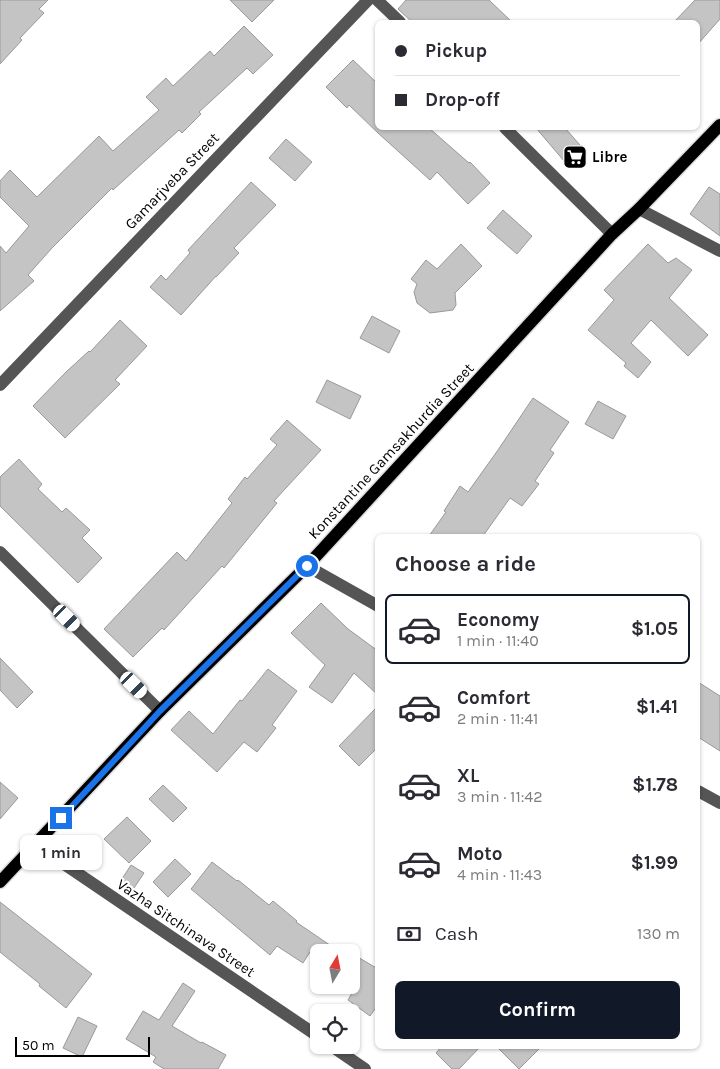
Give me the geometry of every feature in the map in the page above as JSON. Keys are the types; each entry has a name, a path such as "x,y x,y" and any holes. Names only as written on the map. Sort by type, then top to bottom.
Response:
{"main road":[{"name":"Konstantine Gamsakhurdia Street","path":"0,882 160,711 307,566 612,234 639,209 720,125"}],"street":[{"name":"Gamarjveba Street","path":"0,385 368,0"},
{"path":"377,0 398,20"},
{"path":"507,130 612,234"},
{"path":"639,209 720,251"},
{"path":"0,552 160,711"},
{"path":"307,566 375,604"},
{"path":"700,791 720,804"},
{"name":"Vazha Sitchinava Street","path":"36,845 310,1032"},
{"path":"343,1054 365,1069"}],"building":[{"path":"0,0 48,0 39,9 44,13 20,38 22,40 0,64"},
{"path":"230,0 274,0 252,22"},
{"path":"406,0 489,0 510,20 410,20 398,9"},
{"path":"695,0 720,0 720,19 700,42 700,20 676,20"},
{"path":"244,26 273,55 253,74 247,68 199,112 201,114 182,133 179,130 113,190 112,188 28,275 34,281 0,311 0,246 6,253 29,226 0,197 0,181 10,170 37,197 99,136 113,151 159,110 146,97 166,78 173,86 210,51 214,56"},
{"path":"353,60 375,81 375,130 431,130 470,162 490,183 468,204 437,172 430,180 378,133 349,105 347,108 326,87"},
{"path":"538,130 567,130 587,153 570,168"},
{"path":"286,139 312,162 295,181 269,158"},
{"path":"251,182 276,205 234,248 239,253 181,315 150,287 161,275 166,280 190,253 188,250"},
{"path":"709,187 720,194 720,236 690,214"},
{"path":"503,210 532,236 517,254 487,228"},
{"path":"461,244 482,266 455,293 456,305 453,310 430,313 417,303 414,292 417,284 411,279 426,260 437,269"},
{"path":"648,244 668,263 676,258 692,270 669,298 708,335 688,356 651,320 631,343 651,362 638,378 624,366 626,363 588,330 614,300 604,290"},
{"path":"372,316 400,331 389,353 360,338"},
{"path":"120,320 147,346 115,380 120,384 65,438 33,406 66,372 90,352"},
{"path":"327,380 361,396 350,419 316,402"},
{"path":"533,398 569,422 550,450 554,453 535,481 539,484 522,506 510,498 484,534 430,534 446,512 444,511 460,486 468,492"},
{"path":"598,401 626,416 613,439 585,424"},
{"path":"287,420 321,450 274,501 277,503 224,568 222,566 164,630 162,628 133,657 104,629 177,552 186,561 232,503 228,499 245,477 247,479 277,445 270,439"},
{"path":"19,459 42,484 38,489 62,512 66,508 90,530 82,538 102,558 78,583 0,506 0,477"},
{"path":"321,603 348,629 375,649 375,692 354,673 332,703 309,687 325,665 291,633"},
{"path":"0,658 33,692 17,708 0,690"},
{"path":"268,669 297,691 272,725 276,728 257,752 244,742 217,772 171,730 189,711 213,734"},
{"path":"700,683 720,696 720,751 700,738"},
{"path":"375,709 375,750 359,766 339,746"},
{"path":"0,782 18,798 0,819"},
{"path":"163,785 187,808 173,822 149,799"},
{"path":"127,817 151,841 129,863 104,839"},
{"path":"175,859 191,874 168,897 153,882"},
{"path":"212,862 269,905 273,901 296,922 328,944 310,944 310,952 303,963 277,946 270,955 191,889"},
{"path":"131,865 144,873 130,894 118,885"},
{"path":"0,902 92,974 66,1008 0,952"},
{"path":"360,958 375,967 375,1009 370,1016 360,1009 360,1004 354,1004 348,1000 351,994 360,994"},
{"path":"183,983 195,991 172,1026 226,1055 218,1069 164,1069 153,1062 156,1057 126,1039 143,1011 159,1020"},
{"path":"78,1017 97,1026 82,1057 63,1048"},
{"path":"439,1049 478,1049 459,1069 452,1069 436,1053"},
{"path":"499,1049 539,1049 519,1069"}],"place":[{"name":"Libre","path":"575,157"}],"route":[{"path":"61,818 160,711 307,566"}]}
